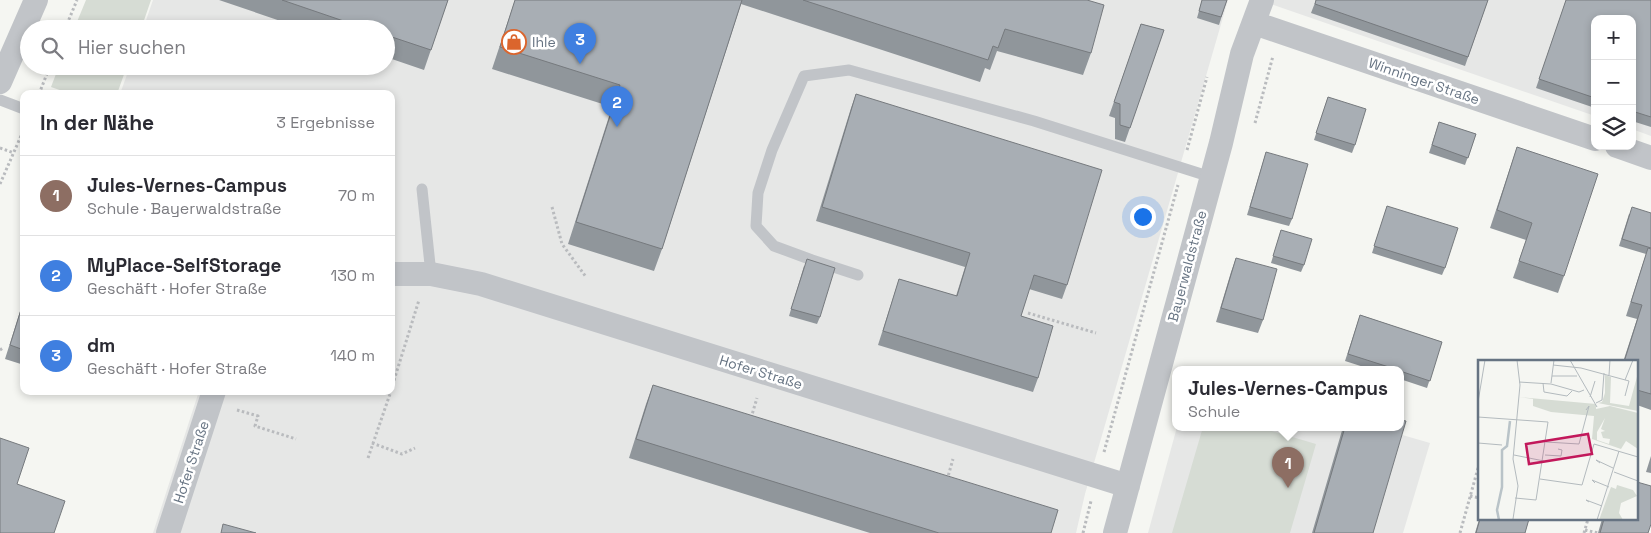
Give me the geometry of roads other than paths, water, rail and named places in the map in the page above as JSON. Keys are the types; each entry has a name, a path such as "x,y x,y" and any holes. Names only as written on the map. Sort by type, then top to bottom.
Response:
{"street":[{"path":"27,20 36,0"},
{"name":"Bayerwaldstraße","path":"1115,533 1211,177 1242,54 1262,0"},
{"name":"Winninger Straße","path":"1254,23 1591,138"},
{"path":"0,82 20,36"},
{"path":"1628,150 1651,158"},
{"name":"Hofer Straße","path":"395,274 430,274 481,284 1096,478 1128,486"},
{"name":"Hofer Straße","path":"168,533 213,395"}],"lane":[{"path":"858,275 774,246 756,226 758,193 772,150 804,76 848,70 1034,121 1211,177"},
{"path":"0,100 20,108"},
{"path":"422,189 430,274"}],"place":[{"name":"Ihle","path":"514,42"},
{"name":"dm","path":"580,64"},
{"name":"MyPlace-SelfStorage","path":"617,127"},
{"name":"Jules-Vernes-Campus","path":"1288,488"}]}
